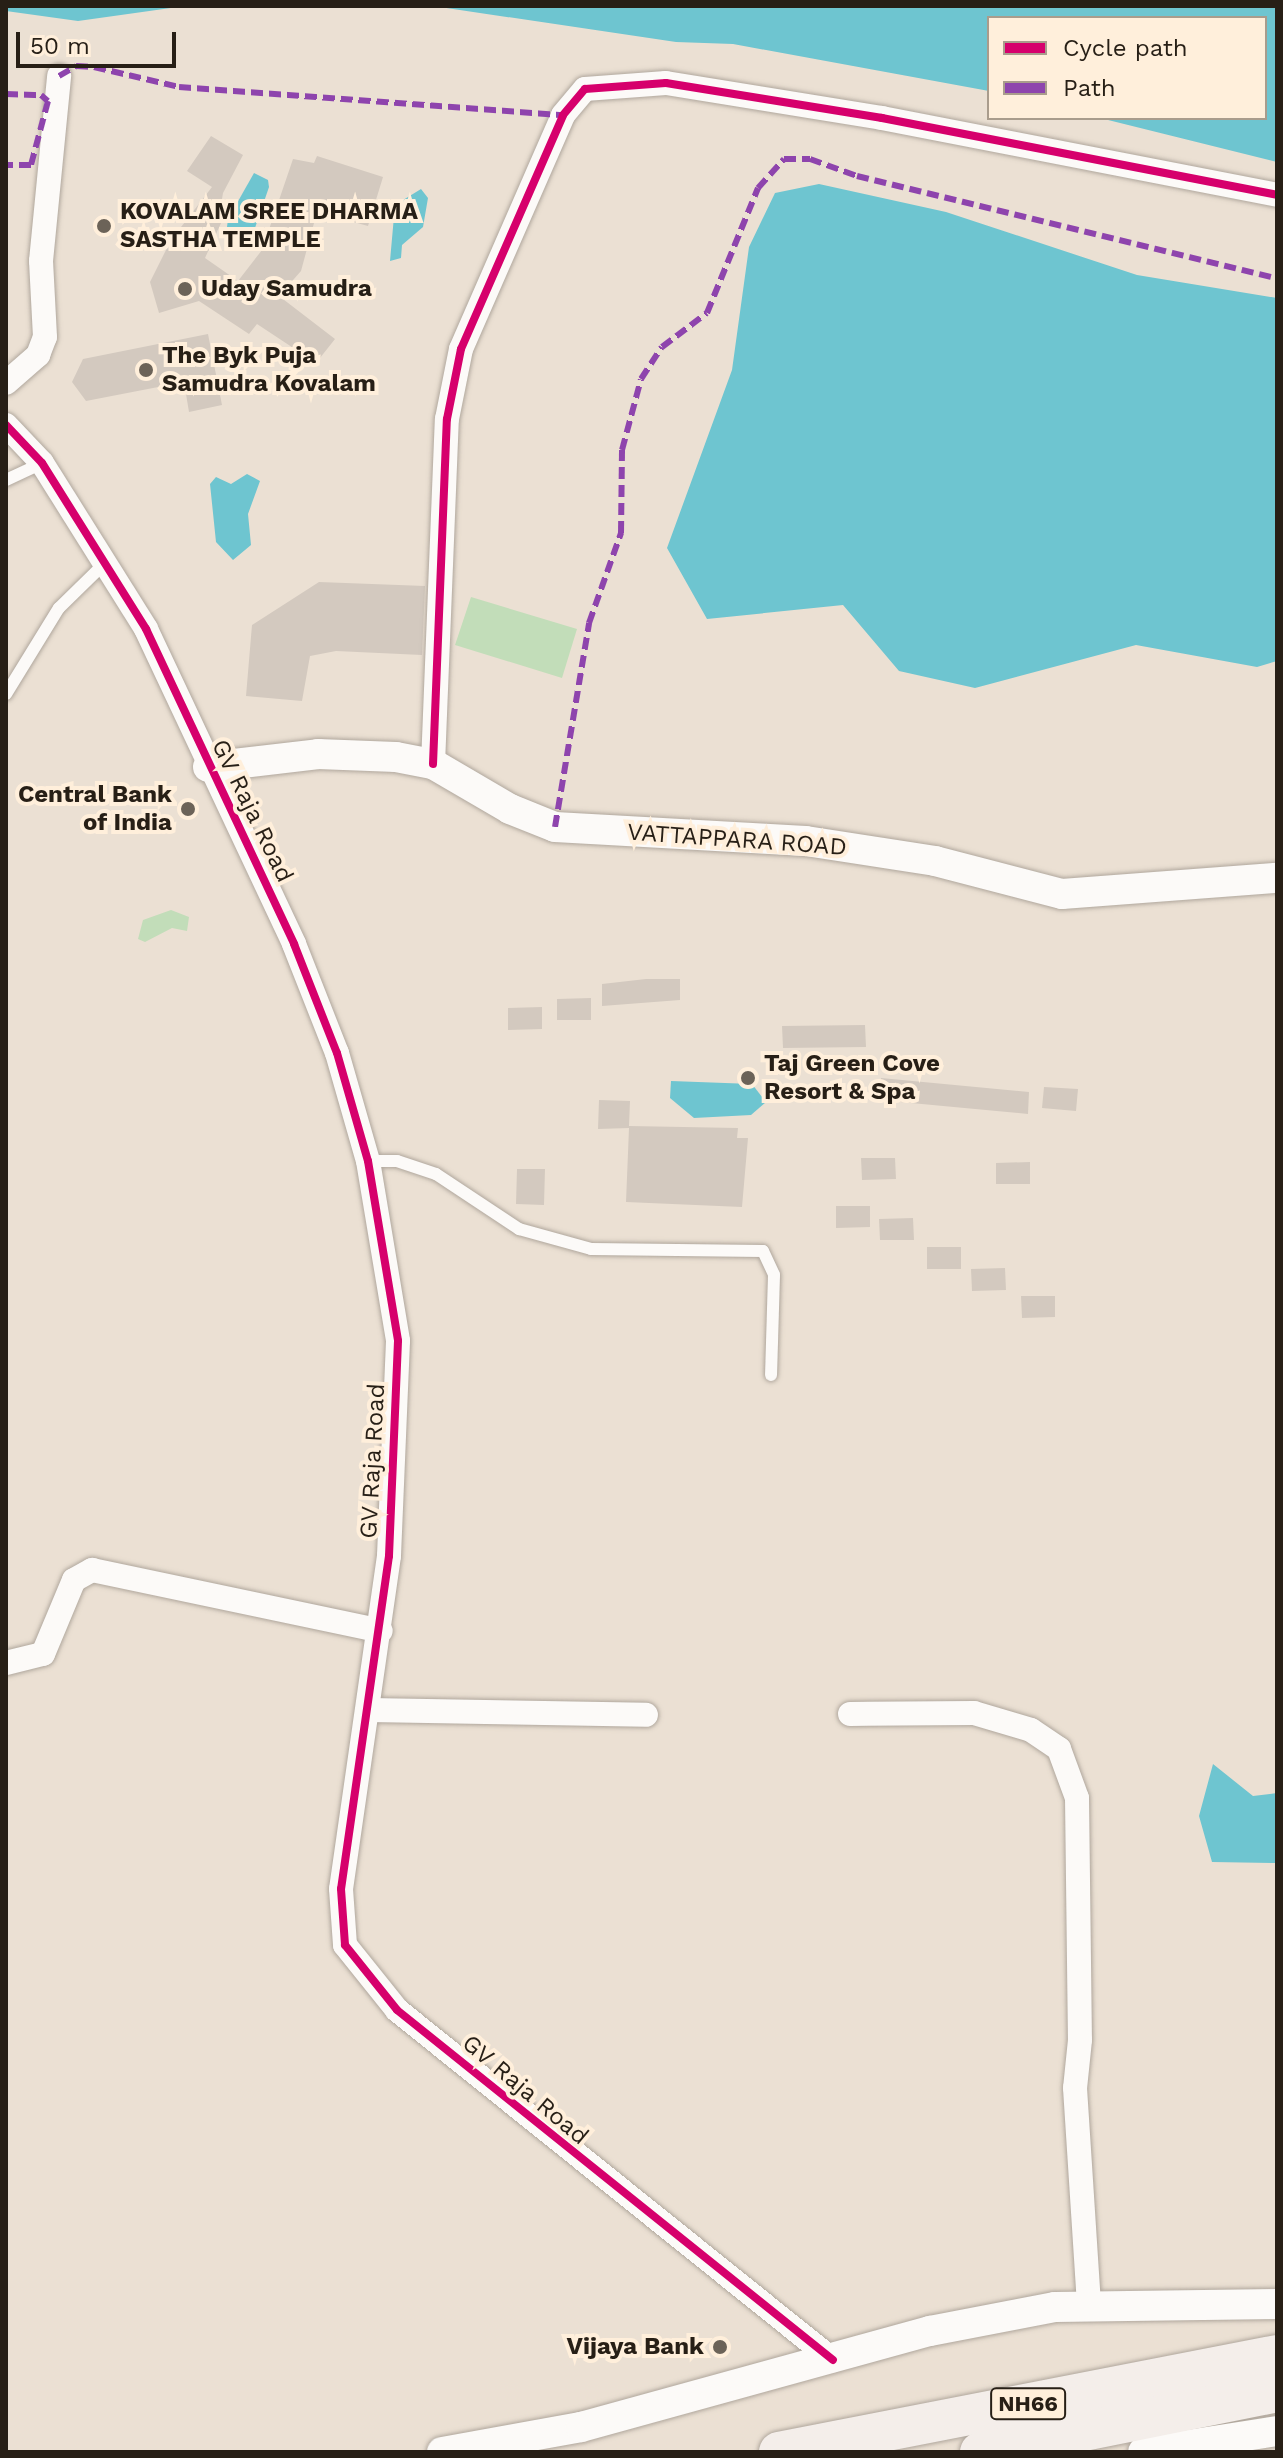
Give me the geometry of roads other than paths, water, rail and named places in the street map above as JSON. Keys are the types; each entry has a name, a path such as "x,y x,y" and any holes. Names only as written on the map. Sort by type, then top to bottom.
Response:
{"highway":[{"name":"NH66","path":"779,2452 881,2444 1277,2355"},
{"name":"NH66","path":"980,2452 1277,2392"}],"street":[{"path":"6,383 38,355 45,337 41,261 59,76"},
{"path":"433,764 447,419 461,349 563,115 585,89 666,83 1277,195"},
{"name":"GV Raja Road","path":"6,425 42,463 146,629 208,767 294,944 337,1053 368,1161 398,1341 381,1631 341,1889 345,1945 359,1967 409,2020 833,2360"},
{"name":"VATTAPPARA ROAD","path":"208,767 318,754 433,764 510,809 555,827 806,841 935,861 1062,894 1277,878"},
{"path":"6,1663 43,1654 74,1580 92,1570 381,1631"},
{"path":"369,1710 646,1715"},
{"path":"850,1714 974,1713 1031,1730 1059,1749 1077,1798 1080,2040 1075,2088 1089,2306"},
{"path":"442,2452 586,2440 930,2331 1089,2306 1277,2304"},
{"path":"1143,2452 1258,2440"}],"lane":[{"path":"6,480 42,463"},
{"path":"6,694 59,608 105,563"},
{"path":"368,1161 397,1161 436,1174 519,1229 591,1249 763,1251 774,1275 771,1375"}],"water":[{"path":"6,6 185,6 78,21 6,11"},
{"path":"433,6 1277,6 1277,162 1108,120 1267,120 1267,16 987,16 987,91 733,44 676,42"},
{"path":"254,173 268,180 269,187 255,228 241,236 227,227 228,219"},
{"path":"819,184 946,212 1137,275 1277,298 1277,661 1257,667 1136,645 975,688 899,671 843,605 707,619 667,548 732,370 749,247 775,193"},
{"path":"421,189 428,198 423,227 402,245 401,258 390,261 395,205"},
{"path":"247,474 260,481 248,514 251,545 233,560 216,542 210,484 216,477 231,484"},
{"path":"671,1081 752,1084 766,1102 751,1115 694,1118 670,1098"},
{"path":"1213,1764 1253,1796 1277,1793 1277,1863 1212,1862 1199,1816"}],"place":[{"name":"KOVALAM SREE DHARMA SASTHA TEMPLE","path":"104,226"},
{"name":"Uday Samudra","path":"185,289"},
{"name":"The Byk Puja Samudra Kovalam","path":"146,370"},
{"name":"Central Bank of India","path":"188,809"},
{"name":"Taj Green Cove Resort & Spa","path":"748,1078"},
{"name":"Vijaya Bank","path":"720,2347"}]}
